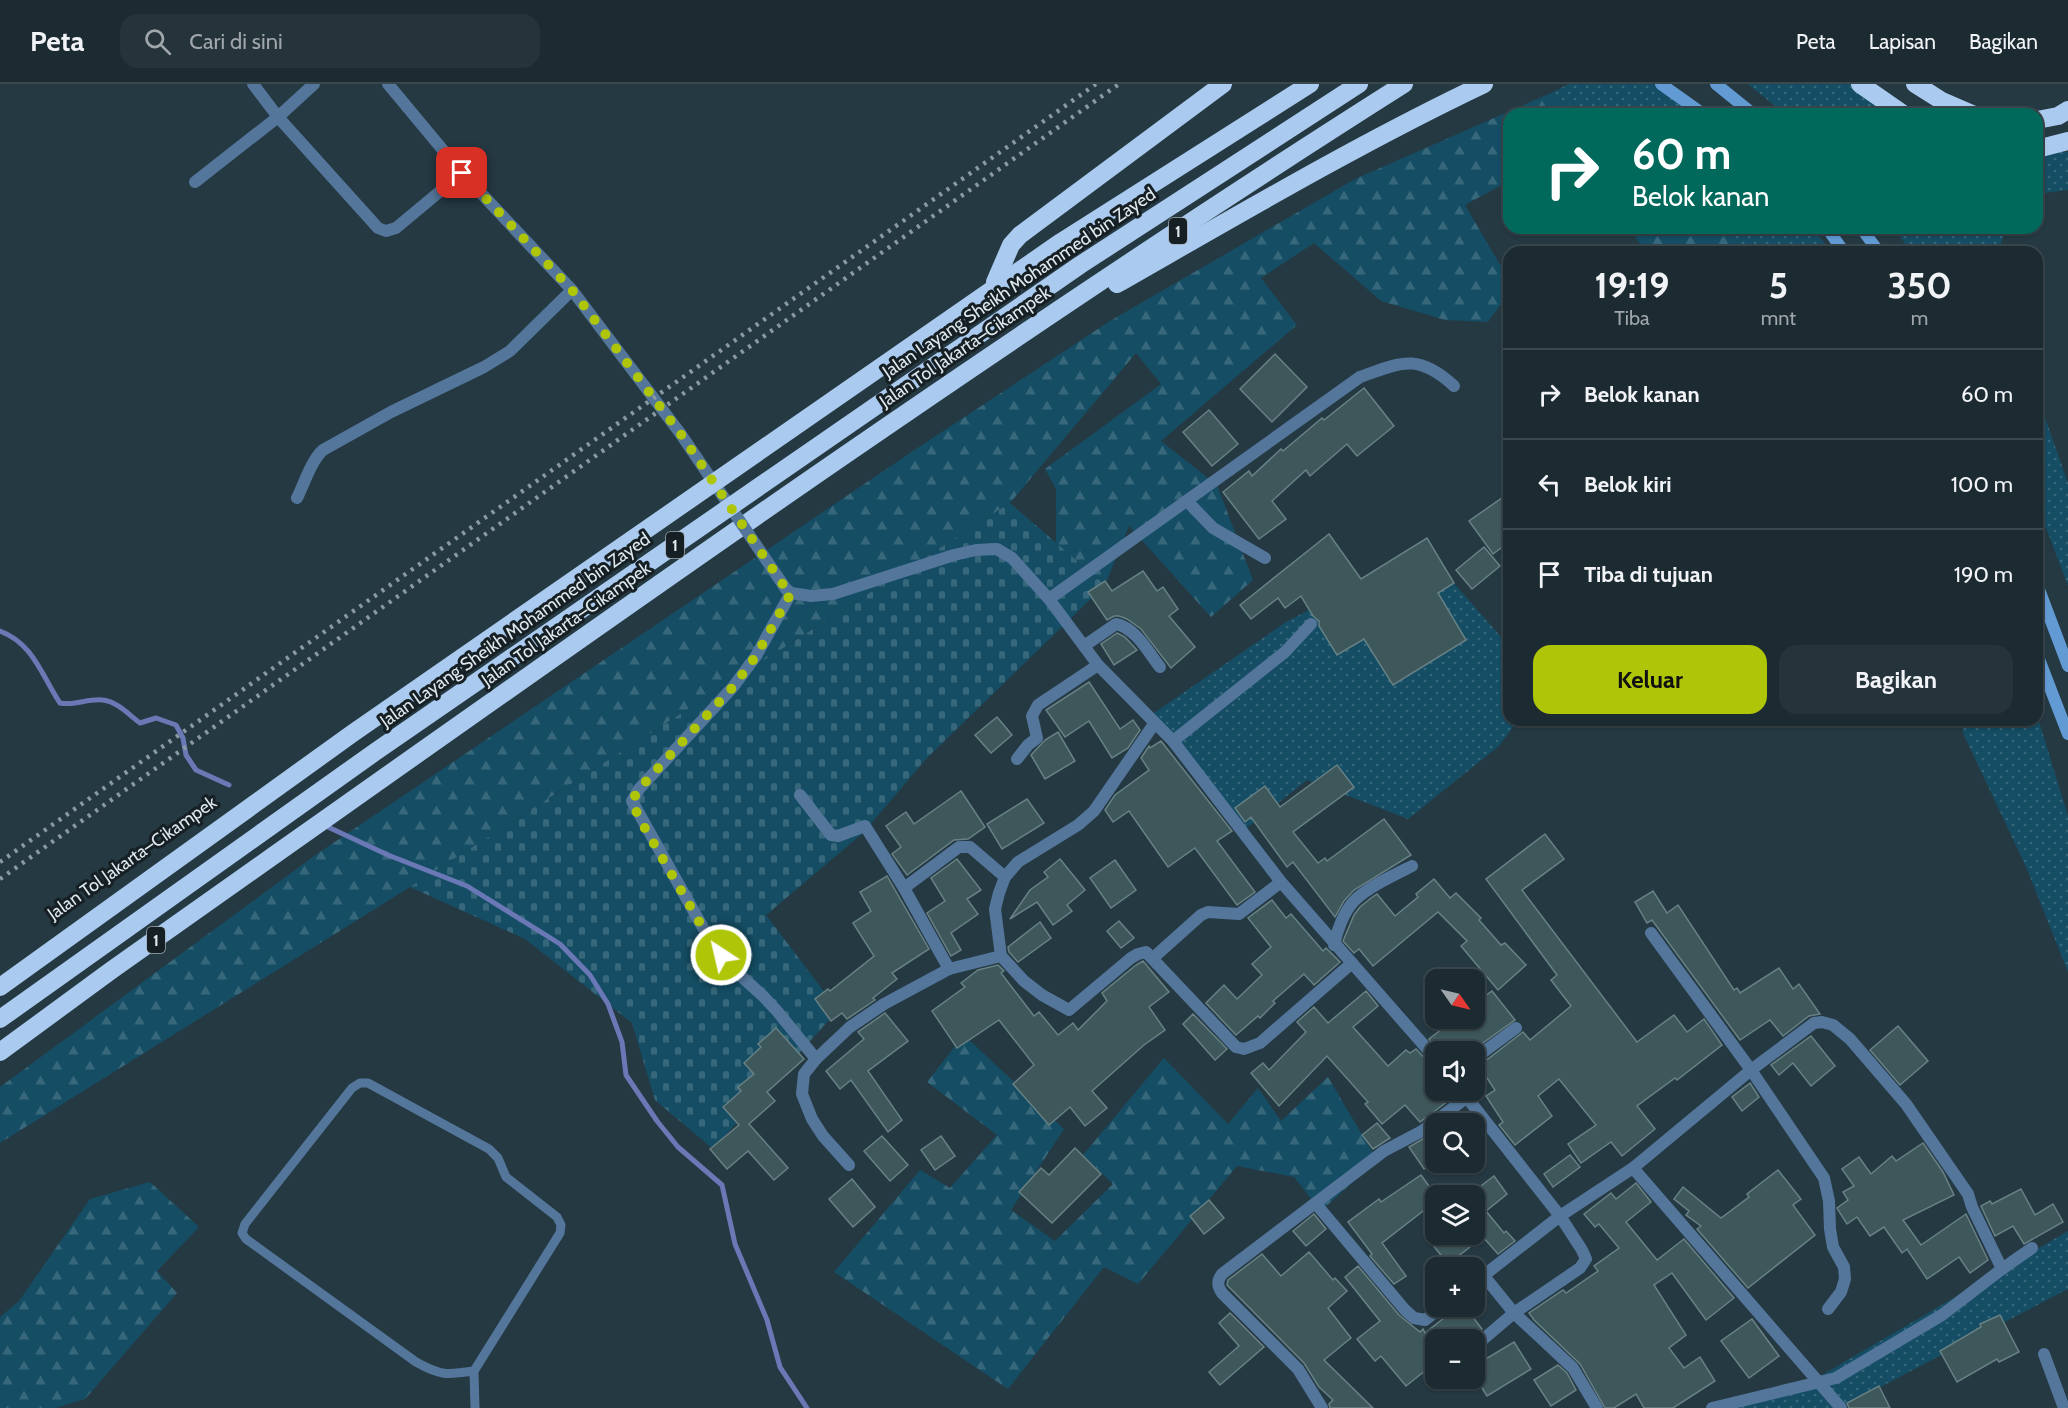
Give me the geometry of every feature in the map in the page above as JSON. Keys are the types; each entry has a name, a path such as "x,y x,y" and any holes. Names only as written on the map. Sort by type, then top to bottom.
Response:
{"highway":[{"path":"995,282 1011,245 1020,235 1223,84"},
{"name":"Jalan Tol Jakarta–Cikampek","path":"0,978 748,452 995,282 1301,84"},
{"name":"Jalan Layang Sheikh Mohammed bin Zayed","path":"0,987 353,733 1042,256 1310,84"},
{"name":"Jalan Layang Sheikh Mohammed bin Zayed","path":"0,1019 375,752 1080,265 1359,84"},
{"name":"Jalan Tol Jakarta–Cikampek","path":"0,1052 109,972 952,380 1404,84"},
{"path":"952,380 1271,196 1409,120 1484,84"},
{"path":"1860,84 1894,108"},
{"path":"1916,84 1942,101 1958,108"},
{"path":"2043,119 2058,116 2068,110"},
{"path":"2043,147 2068,141"}],"main road":[{"path":"1661,84 1695,108"},
{"path":"1716,84 1746,108"},
{"path":"2043,600 2068,666"},
{"path":"2043,669 2068,734"}],"street":[{"path":"253,84 278,117 378,228 386,231 396,228 462,173"},
{"path":"195,182 278,117 314,84"},
{"path":"388,84 462,173 572,290 680,433 788,591 811,596 832,594 976,549 997,549 1012,558 1049,598 1098,665 1173,741 1281,882 1425,1046"},
{"path":"297,498 314,458 323,450 391,412 484,368 510,351 572,290"},
{"path":"1049,598 1360,377 1394,364 1423,364 1454,386"},
{"path":"1187,501 1213,528 1265,558"},
{"path":"788,591 756,656 733,687 639,789 632,801 639,818 711,942 732,968 777,1011 816,1059"},
{"path":"1084,646 1116,624 1122,625 1130,629 1160,667"},
{"path":"1173,741 1285,652 1311,624"},
{"path":"1017,759 1037,738 1032,716 1038,705 1098,665"},
{"path":"1154,724 1094,811 1078,825 1018,862 1005,877 995,909 1001,956 1024,981 1042,995 1069,1010 1138,954 1146,952 1236,1047 1244,1049 1260,1043 1352,963"},
{"path":"800,795 831,835 838,836 865,826 904,888 949,969"},
{"path":"904,888 959,847 965,846 970,847 1005,877"},
{"path":"1334,945 1336,931 1354,902 1384,881 1412,866"},
{"path":"1153,958 1201,915 1208,912 1239,914 1281,882"},
{"path":"1652,933 1752,1070 1824,1178 1829,1201 1833,1247 1844,1268 1845,1279 1840,1292 1828,1309"},
{"path":"849,1165 812,1119 801,1094 804,1074 816,1059 850,1028 884,1004 949,969 1001,956"},
{"path":"1485,1275 1560,1216 1633,1168 1752,1070 1814,1023 1822,1022 1833,1025 1850,1039 1905,1104 1968,1194 2002,1269"},
{"path":"1485,1051 1515,1028"},
{"path":"1322,1408 1298,1369 1218,1286 1218,1279 1384,1151 1422,1131 1455,1101"},
{"path":"1469,1101 1560,1216 1586,1259 1580,1268 1515,1313 1485,1338"},
{"path":"1633,1168 1840,1408"},
{"path":"1316,1204 1405,1310 1414,1318 1425,1320 1429,1317"},
{"path":"1712,1408 1836,1378 1942,1315 2032,1248"},
{"path":"1485,1286 1573,1368 1597,1408"},
{"path":"2044,1354 2064,1408"}],"lane":[{"path":"474,1371 449,1375 435,1372 416,1362 246,1239 242,1233 245,1224 288,1169 352,1088 360,1083 368,1083 489,1149 498,1158 506,1177 556,1217 561,1225 560,1233 474,1371 475,1408"}],"green space":[{"path":"1569,84 1653,84 1684,108 1575,108 1551,93"},
{"path":"1748,84 1858,84 1896,108 1778,108"},
{"path":"1551,93 1575,108 1517,108"},
{"path":"1503,114 1503,184 1465,205 1503,270 1503,301 1488,322 1445,320 1381,301 1314,243 1261,278 1297,325 1161,441 1217,485 1253,580 1211,617 1129,526 1105,585 1056,543 1056,489 1045,469 1161,384 1136,353 1010,503 410,887 0,1143 0,1087 317,854 919,447 1110,321 1355,179"},
{"path":"2043,150 2068,152 2068,190 2043,193"},
{"path":"1634,234 1730,234 1739,246 1641,246"},
{"path":"1730,234 1816,234 1828,246 1739,246"},
{"path":"1898,234 2004,234 2000,246 1907,246"},
{"path":"2043,412 2068,483 2068,586 2043,520"},
{"path":"1010,503 1105,585 926,759 863,833 766,915 838,1010 713,1149 655,1100 632,1023 525,939 410,887"},
{"path":"1424,549 1503,639 1503,726 1514,726 1499,746 1408,819 1307,780 1243,831 1154,713 1286,622"},
{"path":"1962,726 2040,726 2068,816 2068,972 2026,867 1963,733"},
{"path":"964,1035 1064,1129 1011,1210 1055,1241 1113,1184 1083,1155 1164,1058 1228,1124 1258,1088 1281,1121 1328,1077 1377,1160 1321,1211 1294,1177 1237,1166 1138,1284 1104,1267 1008,1389 834,1272 920,1170 950,1188 997,1135 927,1082"},
{"path":"150,1182 199,1227 157,1271 177,1293 85,1399 56,1408 0,1408 0,1317 19,1301 90,1199"},
{"path":"2068,1231 2068,1289 1840,1408 1713,1408 1822,1375"}],"building":[{"path":"1275,354 1307,387 1272,422 1240,389"},
{"path":"1364,388 1394,426 1357,456 1347,444 1310,476 1306,470 1272,501 1286,519 1259,539 1223,492 1249,471 1252,476 1281,449 1283,451 1322,418 1324,420"},
{"path":"1209,410 1238,444 1212,466 1183,432"},
{"path":"1503,497 1503,546 1493,554 1469,521"},
{"path":"1329,534 1361,579 1427,538 1454,583 1438,593 1466,640 1393,685 1364,639 1337,655 1319,626 1319,621 1313,616 1301,596 1285,608 1278,598 1251,619 1240,605"},
{"path":"1484,547 1500,566 1472,589 1456,570"},
{"path":"1143,571 1157,591 1163,587 1178,609 1169,616 1195,647 1171,668 1141,629 1119,616 1107,620 1088,592 1105,581 1112,591"},
{"path":"1117,633 1125,637 1137,650 1114,665 1101,644"},
{"path":"1089,682 1120,729 1133,720 1140,730 1128,748 1112,758 1089,721 1065,737 1046,710"},
{"path":"997,717 1012,735 991,753 975,735"},
{"path":"1058,732 1075,761 1045,779 1031,755 1045,740"},
{"path":"1161,741 1232,831 1217,841 1255,892 1237,905 1195,848 1168,867 1129,811 1113,822 1105,810 1115,795 1149,770 1141,758 1149,746 1150,748"},
{"path":"1337,765 1354,787 1293,832 1318,863 1325,858 1327,861 1384,819 1411,855 1354,890 1344,901 1335,917 1293,862 1287,867 1251,817 1245,822 1235,808 1265,786 1280,807"},
{"path":"961,791 985,827 968,839 954,840 907,875 892,854 901,847 886,826 906,812 914,824"},
{"path":"1027,799 1044,823 1002,849 987,824"},
{"path":"1545,834 1564,859 1522,890 1637,1042 1674,1015 1687,1032 1704,1019 1722,1045 1677,1080 1675,1078 1637,1106 1655,1129 1622,1156 1611,1142 1581,1163 1568,1144 1596,1125 1559,1079 1538,1096 1552,1116 1515,1145 1499,1125 1503,1122 1486,1096 1495,1090 1485,1075 1485,1061 1523,1032 1530,1040 1571,1006 1551,980 1557,975 1486,879"},
{"path":"957,859 981,890 967,899 978,914 951,933 961,950 951,956 927,913 945,901 931,878"},
{"path":"1060,859 1085,890 1067,905 1072,911 1053,925 1037,902 1010,919 1030,890 1048,877 1044,872"},
{"path":"1115,860 1136,890 1111,908 1090,878"},
{"path":"887,876 929,949 892,973 897,979 873,998 875,1000 847,1019 842,1013 831,1021 815,999 828,989 830,991 874,956 853,923 871,911 860,892"},
{"path":"1434,879 1450,898 1456,893 1481,918 1479,920 1501,945 1505,943 1526,965 1498,990 1485,975 1485,969 1480,969 1461,946 1467,941 1438,912 1373,966 1359,949 1354,953 1343,941 1354,915 1360,907 1377,894 1395,916 1418,897 1416,894"},
{"path":"1653,891 1667,913 1678,905 1734,990 1737,988 1740,993 1779,968 1793,989 1799,984 1820,1014 1809,1016 1783,1036 1770,1020 1740,1040 1652,920 1647,923 1635,902"},
{"path":"1272,900 1286,918 1291,914 1323,951 1326,948 1340,962 1314,985 1304,974 1273,1001 1275,1003 1260,1018 1258,1016 1236,1035 1206,1003 1224,985 1237,999 1262,975 1252,964 1271,947 1248,918"},
{"path":"1119,921 1134,938 1121,948 1107,931"},
{"path":"1040,922 1051,938 1018,962 1009,952 1008,947"},
{"path":"1143,961 1169,992 1149,1007 1165,1030 1144,1045 1092,1091 1107,1108 1085,1126 1070,1107 1049,1125 1013,1084 1034,1065 999,1020 957,1048 932,1011 965,987 961,983 978,970 998,965 1004,971 1001,973 1034,1016 1039,1012 1058,1035 1073,1023 1078,1030 1107,1001 1102,993"},
{"path":"1366,991 1378,1006 1353,1027 1388,1066 1406,1050 1410,1053 1416,1049 1425,1059 1425,1101 1448,1101 1432,1113 1425,1113 1425,1118 1420,1122 1405,1105 1382,1124 1365,1104 1368,1102 1327,1056 1279,1106 1251,1073 1263,1063 1269,1070 1306,1032 1297,1022 1314,1007 1328,1023"},
{"path":"1492,991 1515,1020 1485,1041 1431,1041 1429,1039 1442,1029 1485,1029 1485,996"},
{"path":"885,1013 908,1041 868,1071 902,1120 888,1132 851,1080 840,1089 826,1071 864,1039 858,1032"},
{"path":"1193,1014 1227,1049 1215,1060 1183,1024"},
{"path":"1898,1026 1928,1061 1900,1085 1870,1050"},
{"path":"776,1028 804,1059 767,1092 775,1101 749,1124 788,1168 774,1180 748,1151 727,1169 710,1149 739,1125 723,1107 741,1091 738,1087 754,1074 744,1063 761,1047 758,1044"},
{"path":"1811,1036 1835,1066 1811,1086 1793,1063 1779,1075 1771,1065"},
{"path":"1750,1083 1759,1097 1742,1111 1732,1097"},
{"path":"1377,1123 1390,1138 1373,1149 1362,1135"},
{"path":"882,1136 908,1165 890,1181 864,1151"},
{"path":"941,1136 955,1156 935,1170 921,1150"},
{"path":"1425,1138 1424,1169 1409,1147"},
{"path":"1923,1143 1943,1172 1954,1195 1903,1220 1921,1245 1966,1214 1988,1260 1970,1273 1959,1257 1927,1279 1907,1249 1902,1253 1884,1227 1870,1236 1857,1217 1847,1224 1837,1208 1848,1200 1843,1192 1854,1186 1842,1169 1859,1157 1871,1174 1892,1156 1896,1161"},
{"path":"1075,1148 1101,1174 1052,1223 1019,1192 1041,1168 1049,1175"},
{"path":"1570,1155 1580,1167 1553,1187 1544,1174"},
{"path":"1778,1170 1801,1199 1793,1205 1815,1235 1748,1288 1697,1229 1701,1226 1686,1215 1689,1211 1674,1199 1683,1187 1721,1218 1749,1197 1747,1194"},
{"path":"1421,1175 1428,1185 1425,1185 1425,1210 1382,1243 1406,1276 1394,1284 1370,1256 1372,1254 1348,1222 1379,1199 1381,1202"},
{"path":"1494,1176 1507,1194 1486,1211 1504,1233 1506,1231 1515,1241 1498,1254 1485,1239 1485,1185 1482,1185"},
{"path":"852,1179 875,1207 853,1227 829,1199"},
{"path":"1636,1183 1651,1202 1626,1222 1657,1260 1684,1239 1734,1298 1706,1320 1672,1273 1654,1285 1686,1335 1669,1348 1684,1368 1700,1357 1715,1381 1673,1408 1644,1408 1636,1394 1614,1408 1605,1408 1580,1364 1529,1313 1563,1290 1566,1293 1598,1271 1594,1266 1619,1248 1599,1224 1595,1227 1584,1214 1611,1193 1616,1199"},
{"path":"2021,1189 2035,1215 2053,1204 2063,1222 2024,1244 2013,1226 1995,1236 1981,1206 1990,1201 1992,1204"},
{"path":"1209,1200 1224,1218 1204,1234 1190,1216"},
{"path":"1314,1214 1326,1229 1306,1246 1293,1231"},
{"path":"1433,1245 1473,1245 1457,1257 1442,1257"},
{"path":"1309,1252 1333,1280 1335,1278 1347,1291 1328,1308 1351,1338 1324,1360 1373,1408 1330,1408 1329,1404 1333,1400 1319,1387 1304,1363 1227,1285 1228,1280 1262,1254 1281,1276"},
{"path":"1358,1266 1399,1315 1420,1332 1423,1329 1425,1333 1425,1371 1406,1386 1381,1356 1375,1361 1357,1339 1380,1321 1345,1277"},
{"path":"1230,1313 1264,1347 1220,1385 1209,1372 1239,1346 1219,1323"},
{"path":"2000,1315 2019,1352 1999,1362 1997,1359 1957,1382 1940,1351 1981,1327 1980,1324"},
{"path":"1445,1317 1473,1317 1482,1329 1430,1329"},
{"path":"1752,1319 1779,1356 1749,1378 1721,1341"},
{"path":"1514,1342 1531,1369 1487,1396 1483,1389 1485,1389 1485,1359"},
{"path":"1558,1365 1567,1373 1576,1390 1551,1406 1534,1380"},
{"path":"1879,1386 1890,1408 1849,1408 1847,1403"}],"waterway":[{"path":"0,631 11,636 29,652 60,703 103,700 118,706 140,723 156,718 176,725 183,738 186,755 196,770 229,785"},
{"path":"328,827 388,855 467,886 560,944 590,975 608,1004 622,1042 626,1075 657,1121 678,1147 722,1185 735,1244 767,1320 780,1367 807,1408"}],"railway":[{"path":"0,862 1096,84"},
{"path":"0,879 1119,84"}],"route":[{"path":"462,173 572,290 680,433 786,589 791,593 756,656 733,687 639,789 632,801 639,818 711,942 721,955"}]}
